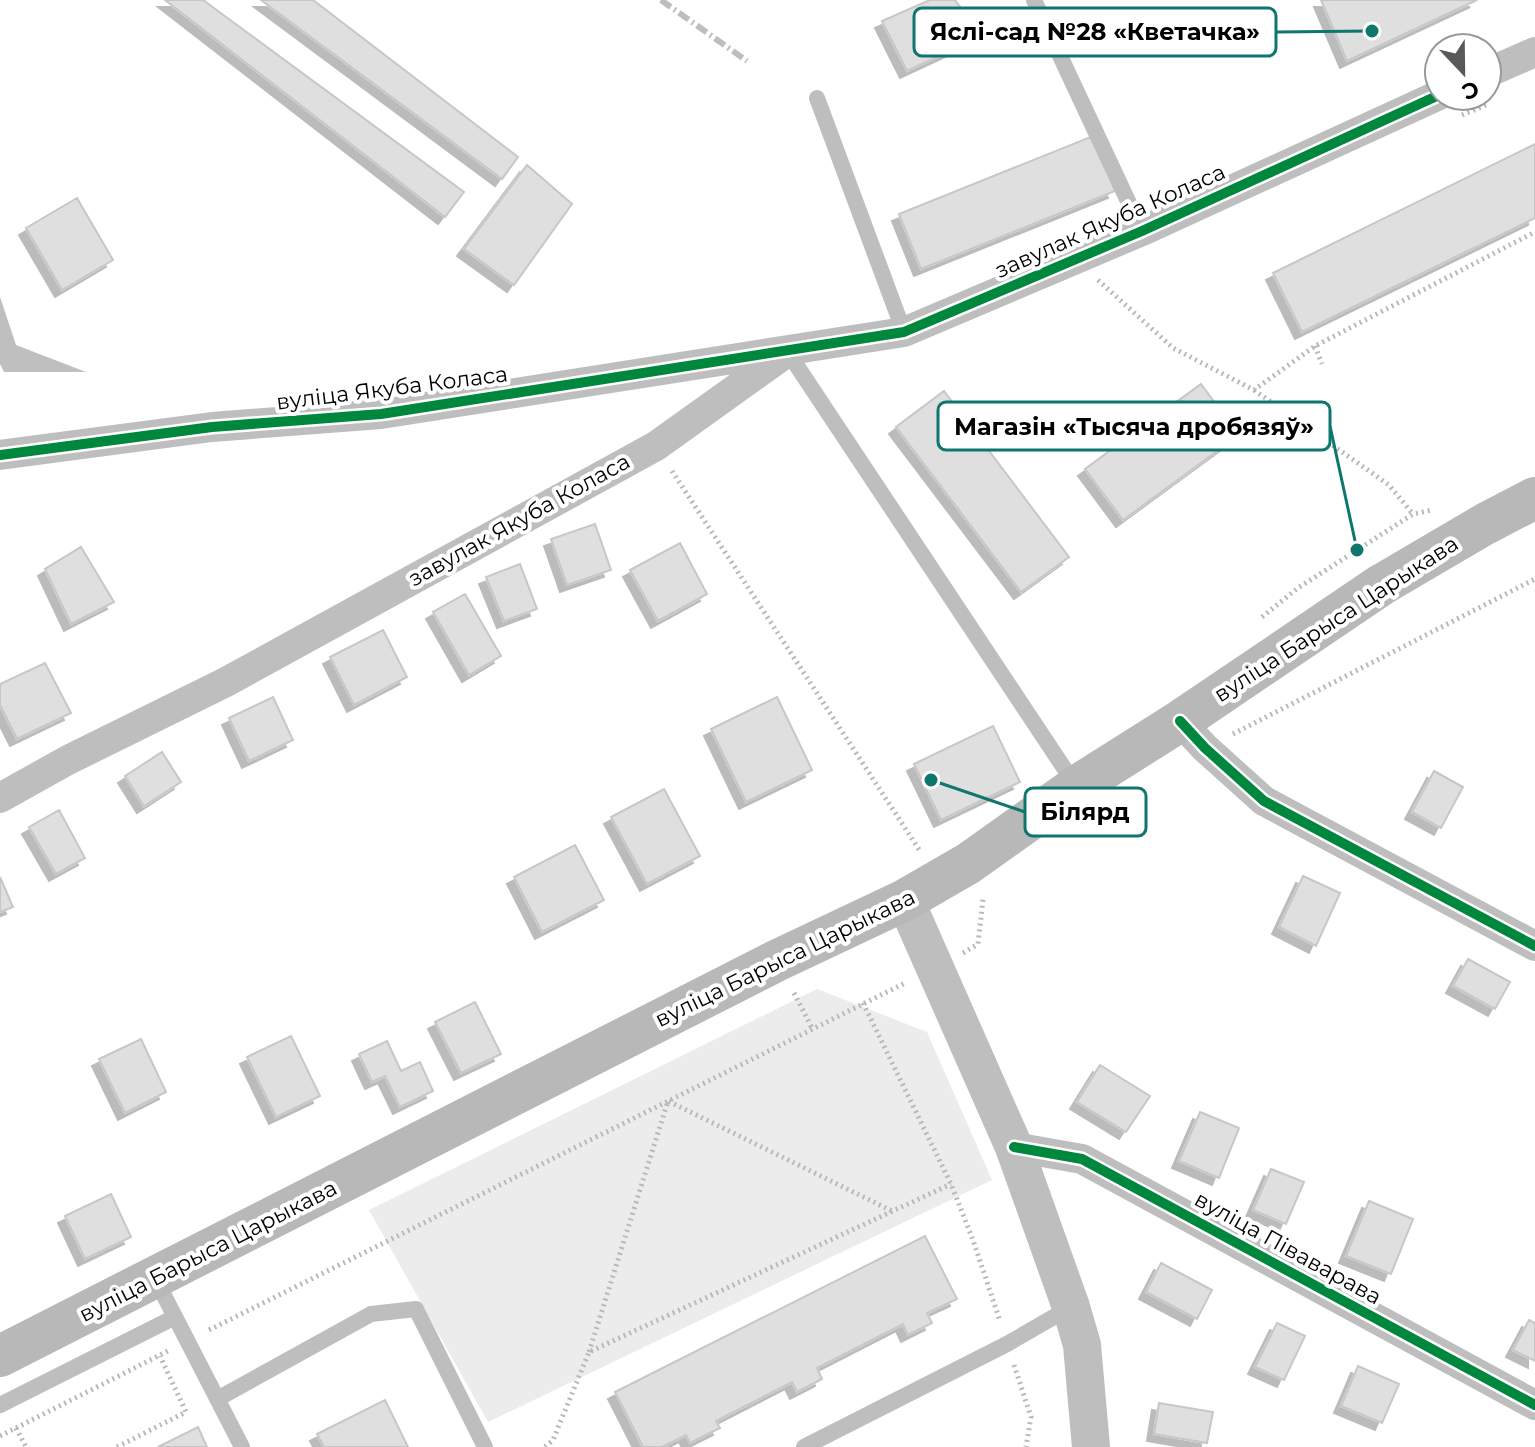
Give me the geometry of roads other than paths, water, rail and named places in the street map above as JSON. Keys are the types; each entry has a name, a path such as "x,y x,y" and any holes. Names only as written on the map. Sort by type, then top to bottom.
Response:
{"main road":[{"name":"вуліца Барыса Царыкава","path":"0,1356 778,960 905,900 969,863 1077,786 1180,721 1381,585 1535,498"}],"street":[{"path":"1503,77 1535,52"},
{"name":"завулак Якуба Коласа","path":"0,798 68,760 226,682 656,446 787,351 904,332 1434,112"},
{"name":"вуліца Якуба Коласа","path":"0,455 212,427 381,414 787,351"},
{"path":"1180,721 1264,801 1535,946"},
{"path":"905,900 1014,1147 1071,1307 1082,1345 1091,1447"},
{"name":"вуліца Піваварава","path":"1014,1147 1082,1159 1535,1405"}],"lane":[{"path":"1034,0 1142,231"},
{"path":"817,98 904,332"},
{"path":"787,351 1077,786"},
{"path":"155,1278 242,1447"},
{"path":"804,1447 1007,1344 1071,1307"},
{"path":"219,1398 371,1314 416,1309 485,1447"},
{"path":"0,1405 175,1317"}],"railway":[{"path":"661,0 747,61"}],"place":[{"name":"Яслі-сад №28 «Кветачка»","path":"1372,31"},
{"name":"Магазін «Тысяча дробязяў»","path":"1357,550"},
{"name":"Білярд","path":"931,780"}]}
